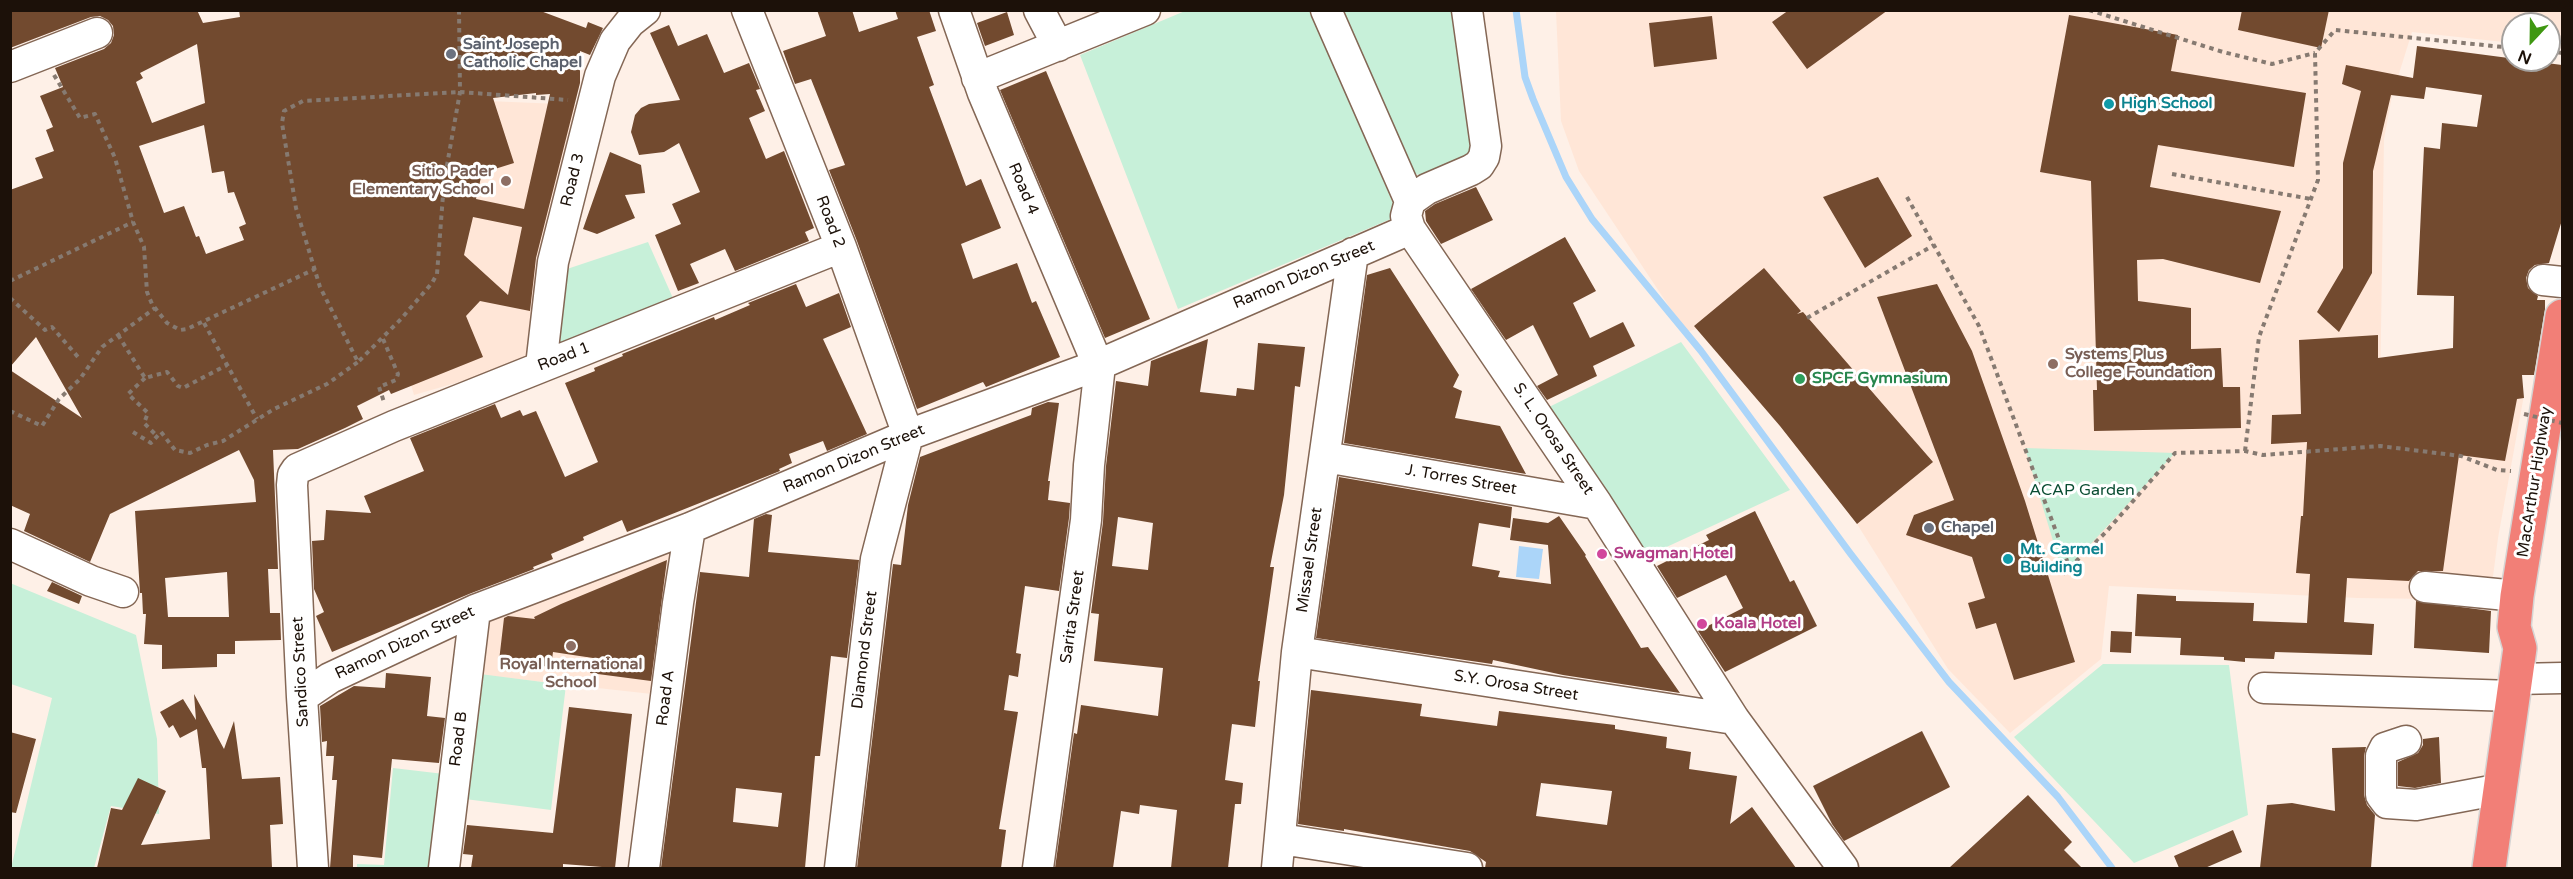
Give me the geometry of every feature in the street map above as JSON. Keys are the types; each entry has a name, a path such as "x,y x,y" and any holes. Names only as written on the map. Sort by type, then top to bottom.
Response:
{"highway":[{"name":"MacArthur Highway","path":"2489,868 2516,674 2514,627 2517,596 2562,316"},
{"name":"MacArthur Highway","path":"2516,674 2533,631 2562,424"}],"street":[{"name":"Road 3","path":"541,366 553,262 600,76 615,41 630,22 645,10"},
{"name":"Road 2","path":"747,10 841,247 908,435"},
{"path":"1039,10 1058,46"},
{"path":"977,78 1145,10"},
{"name":"S. L. Orosa Street","path":"1326,10 1410,215 1734,719 1843,868"},
{"path":"1410,215 1427,189 1471,170 1479,165 1484,157 1486,146 1467,10"},
{"name":"Road 4","path":"958,11 977,78 1098,365"},
{"path":"10,67 97,33"},
{"name":"Ramon Dizon Street","path":"302,697 330,678 475,610 690,528 908,435 1098,365 1353,253 1410,215"},
{"name":"Road 1","path":"293,475 297,469 394,426 841,247"},
{"name":"Missael Street","path":"1277,868 1297,652 1353,253"},
{"name":"Sarita Street","path":"1038,868 1086,520 1089,465 1098,389 1098,365"},
{"name":"Diamond Street","path":"840,868 876,559 908,435"},
{"name":"J. Torres Street","path":"1325,457 1597,504"},
{"name":"Sandico Street","path":"293,475 302,697 313,868"},
{"name":"Road A","path":"644,868 678,603 690,528"},
{"path":"10,544 92,581 123,592"},
{"path":"2425,586 2517,596"},
{"name":"Road B","path":"444,868 475,610"},
{"name":"S.Y. Orosa Street","path":"1297,652 1734,719"},
{"path":"2264,688 2516,674 2562,678"},
{"path":"2406,741 2385,748 2381,756 2381,795 2387,803 2416,806 2501,789"},
{"path":"1281,839 1467,868"}],"path":[{"path":"133,432 150,443 153,443 162,433 175,450 190,453 223,441 274,409 327,384 358,362 383,339 432,283 437,274 444,182 460,92 459,10"},
{"path":"2089,10 2223,52 2272,64 2315,53 2335,30 2501,47"},
{"path":"2245,451 2259,337 2318,180 2315,53"},
{"path":"50,68 80,118 95,114 115,158 133,222 146,252 147,292 155,308 168,323 180,330 204,322 315,269"},
{"path":"358,362 332,313 315,269 294,201 282,123 284,111 303,101 460,92 593,102"},
{"path":"2172,174 2311,199"},
{"path":"1907,197 1979,326 2069,566"},
{"path":"10,281 133,222"},
{"path":"1807,318 1934,245"},
{"path":"10,298 45,330 52,327 78,357"},
{"path":"10,411 42,426 59,399 80,380 102,347 155,308"},
{"path":"204,322 257,420"},
{"path":"118,335 145,378"},
{"path":"383,339 398,377 378,390 394,426"},
{"path":"157,436 144,423 148,413 128,394 145,378 167,372 178,386 183,388 227,365"},
{"path":"2524,414 2562,424"},
{"path":"2063,574 2106,532 2175,453 2245,451 2263,455 2391,447 2461,456 2497,470 2515,471 2535,477"}],"shaded area":[{"name":"Systems Plus College Foundation","path":"1556,11 2562,11 2562,49 2561,12 2501,12 2501,42 2412,32 2392,96 2384,139 2380,394 2524,395 2498,538 2491,592 2433,599 2358,598 2109,586 2101,659 2010,733 1948,669 1857,524 1780,426 1697,329 1686,332 1579,171 1561,121"},
{"name":"Sitio Pader Elementary School","path":"464,100 583,105 525,363 414,395 398,340"},
{"name":"Royal International School","path":"673,546 652,694 480,675 487,616"}],"green space":[{"path":"1185,11 1314,11 1398,216 1178,309 1080,55"},
{"path":"1335,11 1458,11 1476,148 1458,163 1421,175 1413,174"},
{"path":"648,242 676,305 558,345 564,270"},
{"path":"1681,342 1790,490 1647,556 1549,407"},
{"name":"ACAP Garden","path":"2025,448 2175,453 2063,574"},
{"path":"10,583 136,635 157,739 159,814 111,806 94,868 11,868 52,698 11,684"},
{"path":"2103,664 2229,665 2248,815 2134,863 2014,737"},
{"path":"480,674 566,685 551,810 465,799"},
{"path":"393,768 444,774 433,868 357,868 357,864 384,865"}],"water":[{"path":"1519,546 1543,549 1539,579 1516,577"}],"building":[{"path":"10,10 197,10 203,23 240,17 239,10 538,10 586,28 588,22 603,28 590,55 580,51 580,83 536,258 530,311 480,301 466,316 483,357 391,394 389,390 357,406 363,419 298,449 273,450 278,569 268,569 270,613 280,613 281,640 235,641 235,654 217,654 217,667 162,669 162,645 144,644 146,614 143,614 142,593 140,593 135,511 256,502 254,480 239,450 110,514 90,562 24,531 30,514 10,505 10,370 82,418 36,337 10,367 10,190 43,178 35,158 54,151 46,130 53,127 40,96 63,87 55,68 104,49 111,43 114,35 113,26 100,16 91,17 10,48","holes":["197,44 205,103 152,123 136,82 143,78 140,73","536,93 536,95 550,94 524,209 476,199 482,173 514,163 493,98","204,125 212,173 224,171 228,193 234,192 246,224 239,227 244,240 206,254 199,236 196,237 184,206 164,213 139,146","473,217 522,227 508,295 464,255","227,572 229,617 168,617 165,578"]},
{"path":"817,10 852,10 859,32 898,19 895,10 929,10 936,31 917,37 934,85 929,87 966,186 981,179 1001,228 961,244 973,279 1017,263 1032,303 1036,301 1060,357 986,387 983,382 917,409 829,170 845,165 811,79 795,84 783,51 826,36"},
{"path":"1789,10 1888,10 1807,69 1772,22"},
{"path":"2242,10 2329,10 2321,48 2238,30"},
{"path":"1007,12 1014,35 985,46 977,23"},
{"path":"2069,15 2178,35 2171,71 2306,93 2294,167 2158,145 2150,187 2281,211 2260,283 2163,259 2137,260 2138,301 2191,308 2191,349 2221,348 2223,387 2240,387 2241,428 2094,431 2093,390 2097,390 2091,181 2040,172"},
{"path":"1712,16 1717,59 1654,67 1649,23"},
{"path":"669,25 678,46 707,34 724,73 749,63 760,89 756,90 765,111 749,118 766,159 784,151 814,228 805,232 809,241 735,271 725,249 690,264 699,283 678,291 655,235 681,224 672,204 700,192 679,143 664,152 639,155 631,132 635,115 641,108 649,104 680,100 650,33"},
{"path":"2417,46 2501,57 2501,72 2561,72 2562,65 2562,220 2549,263 2535,265 2529,270 2526,278 2528,288 2538,296 2537,300 2545,300 2545,309 2534,375 2522,375 2524,398 2517,399 2505,461 2459,455 2443,571 2418,571 2409,581 2347,578 2344,622 2374,624 2372,655 2275,652 2274,659 2245,658 2245,662 2224,660 2224,657 2180,655 2181,638 2135,636 2137,594 2176,596 2176,601 2254,603 2253,621 2307,623 2310,574 2296,573 2301,516 2303,516 2307,442 2271,444 2272,415 2301,414 2299,340 2378,335 2378,358 2453,348 2454,296 2417,295 2424,147 2440,149 2442,123 2477,127 2482,95 2426,87 2424,99 2391,95 2373,171 2372,273 2339,332 2317,312 2343,268 2343,163 2361,91 2342,84 2346,65 2413,78"},
{"path":"1046,71 1150,319 1105,338 1000,90"},
{"path":"610,152 641,165 645,193 625,195 635,218 597,234 583,229"},
{"path":"1878,177 1912,236 1865,268 1823,197"},
{"path":"1476,187 1493,220 1441,244 1426,221 1425,211 1435,204"},
{"path":"1565,237 1596,291 1573,303 1590,338 1623,322 1635,346 1593,366 1597,376 1547,400 1537,386 1558,375 1533,325 1506,340 1471,289"},
{"path":"1390,268 1459,375 1453,387 1462,391 1455,418 1500,426 1526,474 1344,443 1367,275"},
{"name":"SPCF Gymnasium","path":"1764,268 1801,311 1797,314 1803,312 1933,462 1857,524 1780,426 1694,326"},
{"path":"796,284 806,307 839,293 851,327 823,339 867,434 827,451 823,441 789,454 792,463 779,469 780,471 627,532 622,520 551,554 553,559 533,567 534,569 332,652 316,616 324,612 314,589 312,541 324,540 326,510 371,513 364,496 424,471 410,438 495,404 501,418 520,410 523,416 536,411 565,477 598,462 565,383 595,371 594,368 623,356 622,354 714,317 715,320 750,305 748,303"},
{"path":"1937,284 1972,351 2025,501 2075,662 2014,680 1996,623 1976,629 1968,603 1985,598 1972,557 1906,535 1914,515 1954,500 1877,297"},
{"path":"1208,339 1200,392 1236,396 1237,388 1254,390 1258,343 1305,347 1300,387 1295,386 1284,495 1270,567 1274,567 1258,681 1260,681 1255,727 1232,724 1225,780 1243,783 1241,804 1235,804 1228,868 1171,868 1177,810 1140,805 1139,814 1121,811 1113,868 1055,868 1074,733 1077,734 1081,705 1158,716 1163,668 1094,661 1099,614 1091,613 1103,522 1106,466 1116,381 1148,386 1151,361","holes":["1118,517 1153,523 1148,570 1112,566"]},
{"path":"1048,402 1059,403 1048,481 1050,481 1048,500 1070,503 1069,518 1059,591 1025,586 1016,653 1021,654 1018,677 1009,675 1004,710 1018,712 999,829 1006,830 1001,868 857,868 893,564 901,565 908,505 920,457 1031,415 1032,408"},
{"path":"1339,477 1512,507 1510,528 1479,523 1472,566 1500,571 1498,577 1551,584 1548,545 1510,540 1513,518 1548,523 1559,516 1586,555 1641,648 1648,647 1680,693 1563,675 1493,660 1492,664 1316,638"},
{"path":"1755,511 1790,582 1794,580 1817,626 1725,672 1698,631 1743,608 1726,575 1677,598 1657,566 1709,540 1706,535"},
{"path":"766,514 772,515 768,552 859,560 847,658 831,656 820,756 815,756 805,868 661,868 700,572 749,577 754,519","holes":["736,788 782,793 778,827 733,822"]},
{"name":"Royal International School","path":"667,560 651,681 590,673 593,658 553,652 551,667 499,661 504,618 508,616 535,619 534,617 561,604"},
{"path":"52,582 82,596 79,604 47,591"},
{"path":"2416,601 2491,611 2489,653 2414,648"},
{"path":"2111,631 2132,632 2131,653 2110,652"},
{"path":"386,673 431,677 427,716 445,718 439,763 392,759 382,858 353,855 353,868 330,868 337,780 332,780 334,756 326,756 327,741 322,742 320,706 354,686 385,688"},
{"path":"1311,690 1422,704 1420,716 1497,726 1499,711 1615,725 1615,729 1667,737 1666,748 1691,752 1689,769 1737,776 1730,824 1752,807 1796,868 1485,868 1486,862 1470,851 1344,829 1344,831 1298,824","holes":["1541,783 1612,791 1607,825 1536,816"]},
{"path":"194,694 224,749 234,721 242,779 280,777 283,824 270,825 272,868 97,868 111,808 122,810 138,778 166,791 141,845 210,839 206,768 202,768 197,729 180,738 173,725 169,728 160,712 183,699 196,720"},
{"path":"569,707 632,714 615,868 563,864 563,868 471,868 473,855 463,854 467,825 553,833"},
{"path":"1922,731 1950,787 1844,841 1832,824 1813,786"},
{"path":"10,732 36,739 16,813 10,812"},
{"path":"2439,737 2441,783 2415,788 2398,786 2398,762 2418,753 2423,745 2423,739"},
{"path":"2366,747 2364,795 2367,805 2375,815 2371,868 2260,868 2267,805 2292,803 2335,811 2332,748"},
{"path":"2028,795 2072,842 2064,850 2082,868 1949,868"},
{"path":"2233,830 2242,852 2205,868 2179,868 2174,856"}],"waterway":[{"path":"1516,10 1525,77 1566,177 1592,219 1701,351 1850,553 1949,682 2058,797 2112,868"}],"place":[{"name":"Saint Joseph Catholic Chapel","path":"451,54"},
{"name":"High School","path":"2109,104"},
{"name":"Sitio Pader Elementary School","path":"506,181"},
{"name":"Systems Plus College Foundation","path":"2053,364"},
{"name":"SPCF Gymnasium","path":"1800,379"},
{"name":"Chapel","path":"1929,528"},
{"name":"Swagman Hotel","path":"1602,554"},
{"name":"Mt. Carmel Building","path":"2008,559"},
{"name":"Koala Hotel","path":"1702,624"},
{"name":"Royal International School","path":"571,646"}]}
